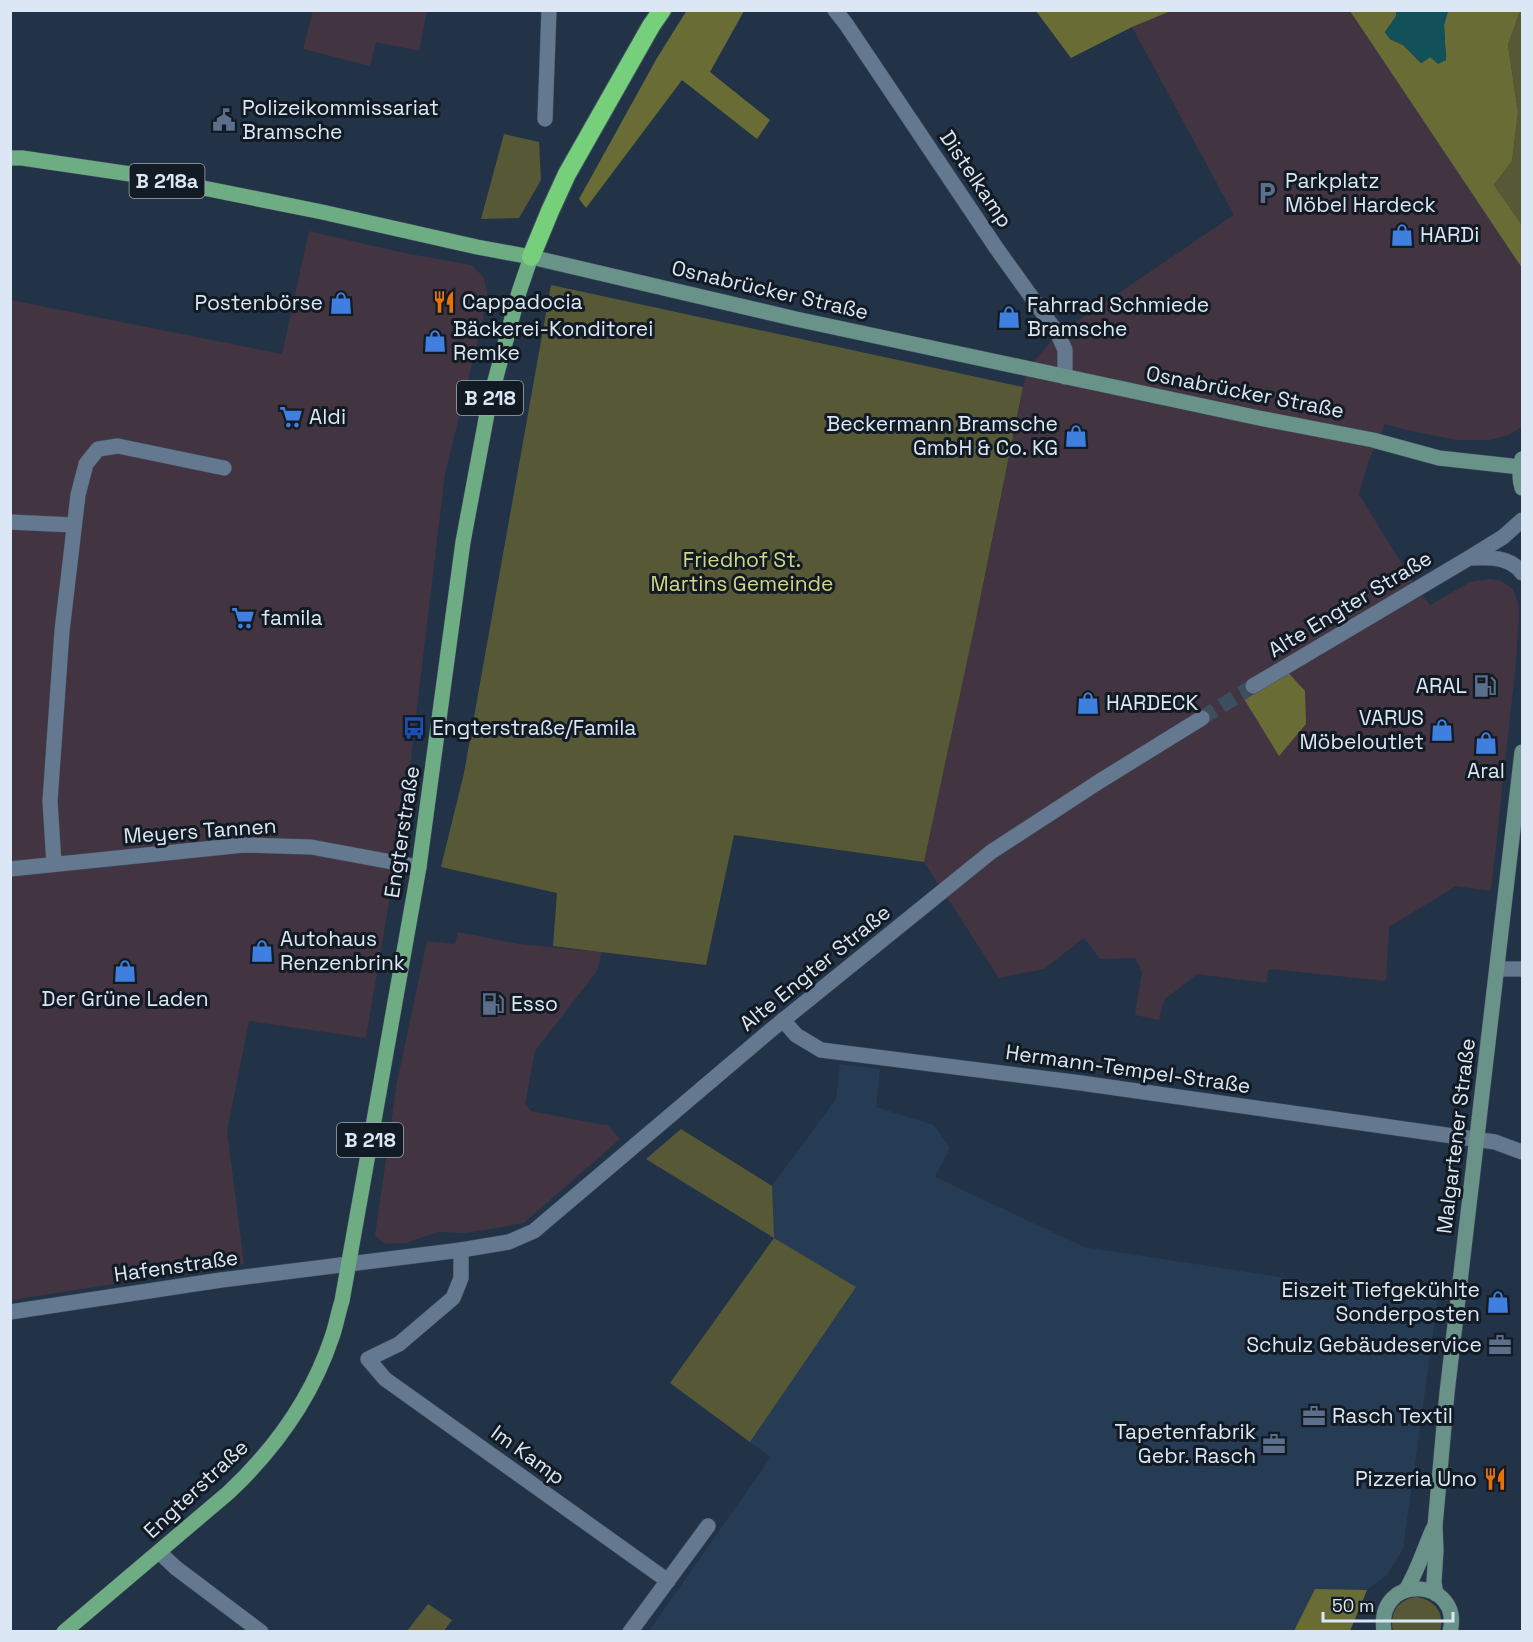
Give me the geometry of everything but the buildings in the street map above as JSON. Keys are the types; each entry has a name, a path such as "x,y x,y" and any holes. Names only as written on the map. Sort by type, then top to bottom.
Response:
{"highway":[{"name":"B 218","path":"531,257 567,174 662,10"}],"main road":[{"name":"Osnabrücker Straße","path":"10,158 144,176 531,257"},
{"name":"Engterstraße","path":"64,1632 248,1474 291,1420 314,1383 332,1337 342,1301 419,867 463,542 489,403 519,292 531,257"}],"street":[{"path":"545,119 549,10"},
{"name":"Distelkamp","path":"835,10 997,249 1058,334 1065,350 1065,377"},
{"name":"Osnabrücker Straße","path":"531,257 796,319 1334,432 1439,458 1521,463"},
{"path":"54,864 50,801 62,631 73,525 78,495 87,464 98,449 118,446 224,468"},
{"path":"1521,463 1522,488"},
{"name":"Alte Engter Straße","path":"1253,686 1469,558 1503,537 1522,520"},
{"path":"10,522 73,525"},
{"path":"1469,558 1492,557 1503,560 1522,573"},
{"name":"Alte Engter Straße","path":"348,1264 509,1242 534,1231 783,1020 991,852 1202,718"},
{"name":"Malgartener Straße","path":"1437,1594 1434,1582 1435,1526 1447,1393 1522,752"},
{"name":"Meyers Tannen","path":"10,869 244,845 311,847 419,867"},
{"path":"1497,969 1522,969"},
{"name":"Hermann-Tempel-Straße","path":"783,1020 796,1035 821,1050 1081,1083 1495,1142 1522,1152"},
{"name":"Im Kamp","path":"461,1250 461,1278 453,1298 399,1344 368,1359 386,1378 668,1581"},
{"name":"Hafenstraße","path":"10,1311 348,1264"},
{"path":"630,1632 708,1526"},
{"name":"Malgartener Straße","path":"1406,1590 1414,1577 1435,1526"},
{"path":"159,1551 176,1568 261,1632"},
{"path":"1381,1628 1385,1610 1397,1594 1422,1588 1437,1594 1444,1600 1452,1617 1450,1632"}],"shaded area":[{"path":"313,10 427,11 419,51 376,42 370,66 303,49"},
{"path":"687,10 744,11 710,72 770,120 757,139 682,80 586,208 579,199 657,58"},
{"path":"1036,11 1171,11 1132,27 1071,58"},
{"path":"1171,11 1350,11 1522,268 1522,427 1508,435 1490,440 1456,440 1385,424 1369,460 1359,494 1409,576 1430,605 1470,582 1489,579 1501,581 1513,589 1518,603 1516,662 1491,891 1456,886 1389,927 1386,981 1269,969 1266,983 1197,974 1164,1000 1159,1020 1135,1015 1142,972 1135,958 1100,959 1084,938 1044,969 999,978 924,862 1027,369 1058,334 1234,215 1132,27"},
{"path":"1350,11 1396,11 1397,16 1385,32 1390,39 1403,45 1421,63 1430,57 1446,60 1444,25 1448,11 1520,11 1508,45 1518,112 1512,161 1494,185 1522,225 1522,268"},
{"path":"1396,11 1448,11 1444,25 1446,60 1438,64 1430,57 1422,63 1403,45 1390,39 1385,32 1396,16"},
{"path":"309,231 404,253 472,265 484,278 488,299 445,474 405,808 366,1038 249,1021 227,1131 244,1264 11,1300 11,300 282,354"},
{"path":"1284,668 1305,691 1306,724 1279,756 1241,694"},
{"path":"458,932 519,944 602,952 597,971 535,1051 525,1104 531,1111 607,1124 620,1139 524,1223 466,1233 438,1232 406,1243 386,1244 375,1236 397,1082 427,941 455,944"},
{"path":"840,1064 880,1069 876,1107 934,1125 950,1148 935,1177 1084,1247 1293,1279 1438,1298 1403,1549 1387,1575 1367,1590 1315,1589 1294,1631 649,1631 771,1457 750,1442 855,1288 646,1159 681,1129 772,1186 836,1099"},
{"path":"1315,1589 1367,1590 1350,1631 1294,1631"}],"green space":[{"path":"1520,11 1522,11 1522,225 1494,185 1512,161 1518,112 1508,45"},
{"path":"504,134 539,142 541,180 519,218 481,219"},
{"name":"Friedhof St. Martins Gemeinde","path":"551,285 1023,387 924,862 734,835 706,965 553,946 557,893 441,867 464,773"},
{"path":"681,1129 772,1186 774,1238 646,1159"},
{"path":"774,1238 856,1287 750,1442 670,1383"},
{"path":"1417,1597 1434,1604 1440,1613 1440,1632 1393,1631 1392,1618 1396,1608 1410,1598"},
{"path":"428,1604 452,1620 444,1631 407,1631"}],"tunnel":[{"path":"1202,718 1253,686"}],"place":[{"name":"Polizeikommissariat Bramsche","path":"224,120"},
{"name":"Parkplatz Möbel Hardeck","path":"1267,193"},
{"name":"HARDi","path":"1402,235"},
{"name":"Cappadocia","path":"444,302"},
{"name":"Postenbörse","path":"341,303"},
{"name":"Fahrrad Schmiede Bramsche","path":"1009,317"},
{"name":"Bäckerei-Konditorei Remke","path":"435,341"},
{"name":"Aldi","path":"291,417"},
{"name":"Beckermann Bramsche GmbH & Co. KG","path":"1076,436"},
{"name":"famila","path":"243,618"},
{"name":"ARAL","path":"1485,686"},
{"name":"HARDECK","path":"1088,703"},
{"name":"Engterstraße/Famila","path":"414,728"},
{"name":"VARUS Möbeloutlet","path":"1442,730"},
{"name":"Aral","path":"1486,743"},
{"name":"Autohaus Renzenbrink","path":"262,951"},
{"name":"Der Grüne Laden","path":"125,971"},
{"name":"Esso","path":"493,1004"},
{"name":"Eiszeit Tiefgekühlte Sonderposten","path":"1498,1302"},
{"name":"Schulz Gebäudeservice","path":"1500,1345"},
{"name":"Rasch Textil","path":"1314,1416"},
{"name":"Tapetenfabrik Gebr. Rasch","path":"1274,1444"},
{"name":"Pizzeria Uno","path":"1495,1479"}]}
